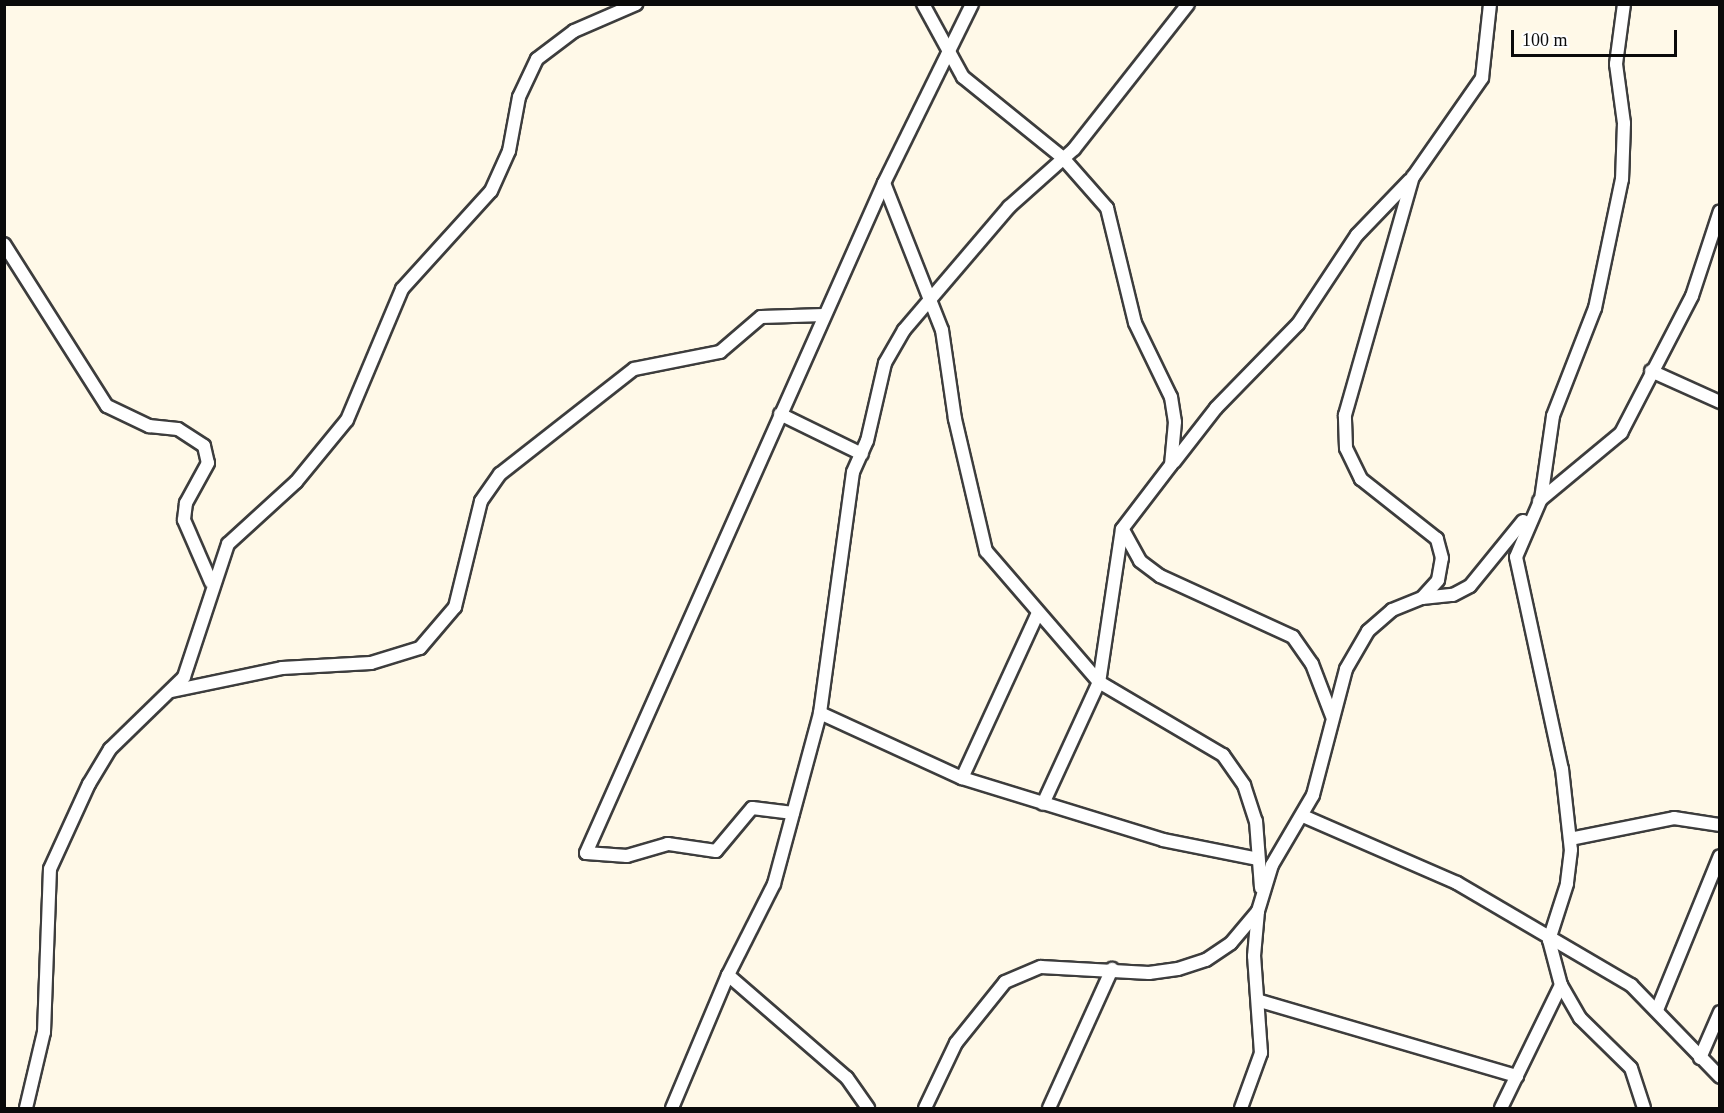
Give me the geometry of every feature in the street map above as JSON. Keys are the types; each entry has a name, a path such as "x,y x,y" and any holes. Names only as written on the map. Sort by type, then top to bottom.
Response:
{"street":[{"path":"26,1108 44,1032 50,869 57,849 110,749 172,691 194,658 211,582 240,528 296,482 347,420 402,288 491,191 508,151 519,97 537,59 574,31 636,4"},
{"path":"923,4 948,57 988,100 1063,158 1114,221 1135,323 1171,397 1171,465"},
{"path":"793,813 752,808 716,851 668,844 627,856 586,853 884,183 948,57 972,4"},
{"path":"1175,21 1179,4"},
{"path":"672,1108 728,975 774,884 820,712 854,472 862,454 885,363 932,297 1009,207 1063,158 1188,4"},
{"path":"1043,804 1099,682 1122,529 1216,408 1298,324 1357,235 1413,177 1482,78 1490,4"},
{"path":"1624,4 1616,64 1624,123 1622,179 1594,308 1553,416 1541,499 1521,536 1516,574 1539,648 1570,839 1571,867 1549,940 1561,985 1580,1018 1631,1068 1644,1108"},
{"path":"1413,177 1378,310 1348,397 1345,431 1361,479 1437,539 1442,558 1438,580 1422,598"},
{"path":"884,183 932,297 962,450 976,493 979,536 1037,615 1099,682 1223,755 1244,785 1256,821 1262,894"},
{"path":"1231,1108 1242,1103 1262,1053 1260,1001 1254,956 1262,894 1285,836 1303,816 1324,762 1332,716 1346,669 1368,631 1392,610 1422,598 1453,595 1470,586 1541,499 1615,440 1692,296 1714,244 1719,211"},
{"path":"4,244 107,406 123,417 178,429 204,446 208,463 186,503 184,520 211,582"},
{"path":"172,691 282,668 371,663 420,648 455,607 481,501 500,474 634,369 720,352 761,317 824,315"},
{"path":"1651,371 1719,402"},
{"path":"780,414 862,454"},
{"path":"1122,529 1140,561 1160,576 1293,638 1312,664 1332,716"},
{"path":"962,778 1037,615"},
{"path":"820,712 962,778 1162,840 1258,859"},
{"path":"1303,816 1457,883 1549,940 1631,985 1719,1077"},
{"path":"1570,839 1674,818 1719,825"},
{"path":"1657,1010 1719,856"},
{"path":"925,1108 956,1043 1005,982 1041,967 1112,969 1149,973 1206,960 1231,943 1258,911"},
{"path":"1049,1108 1112,969"},
{"path":"728,975 847,1078 868,1108"},
{"path":"1501,1108 1561,985"},
{"path":"1260,1001 1517,1076"},
{"path":"1700,1058 1719,1011"}]}
